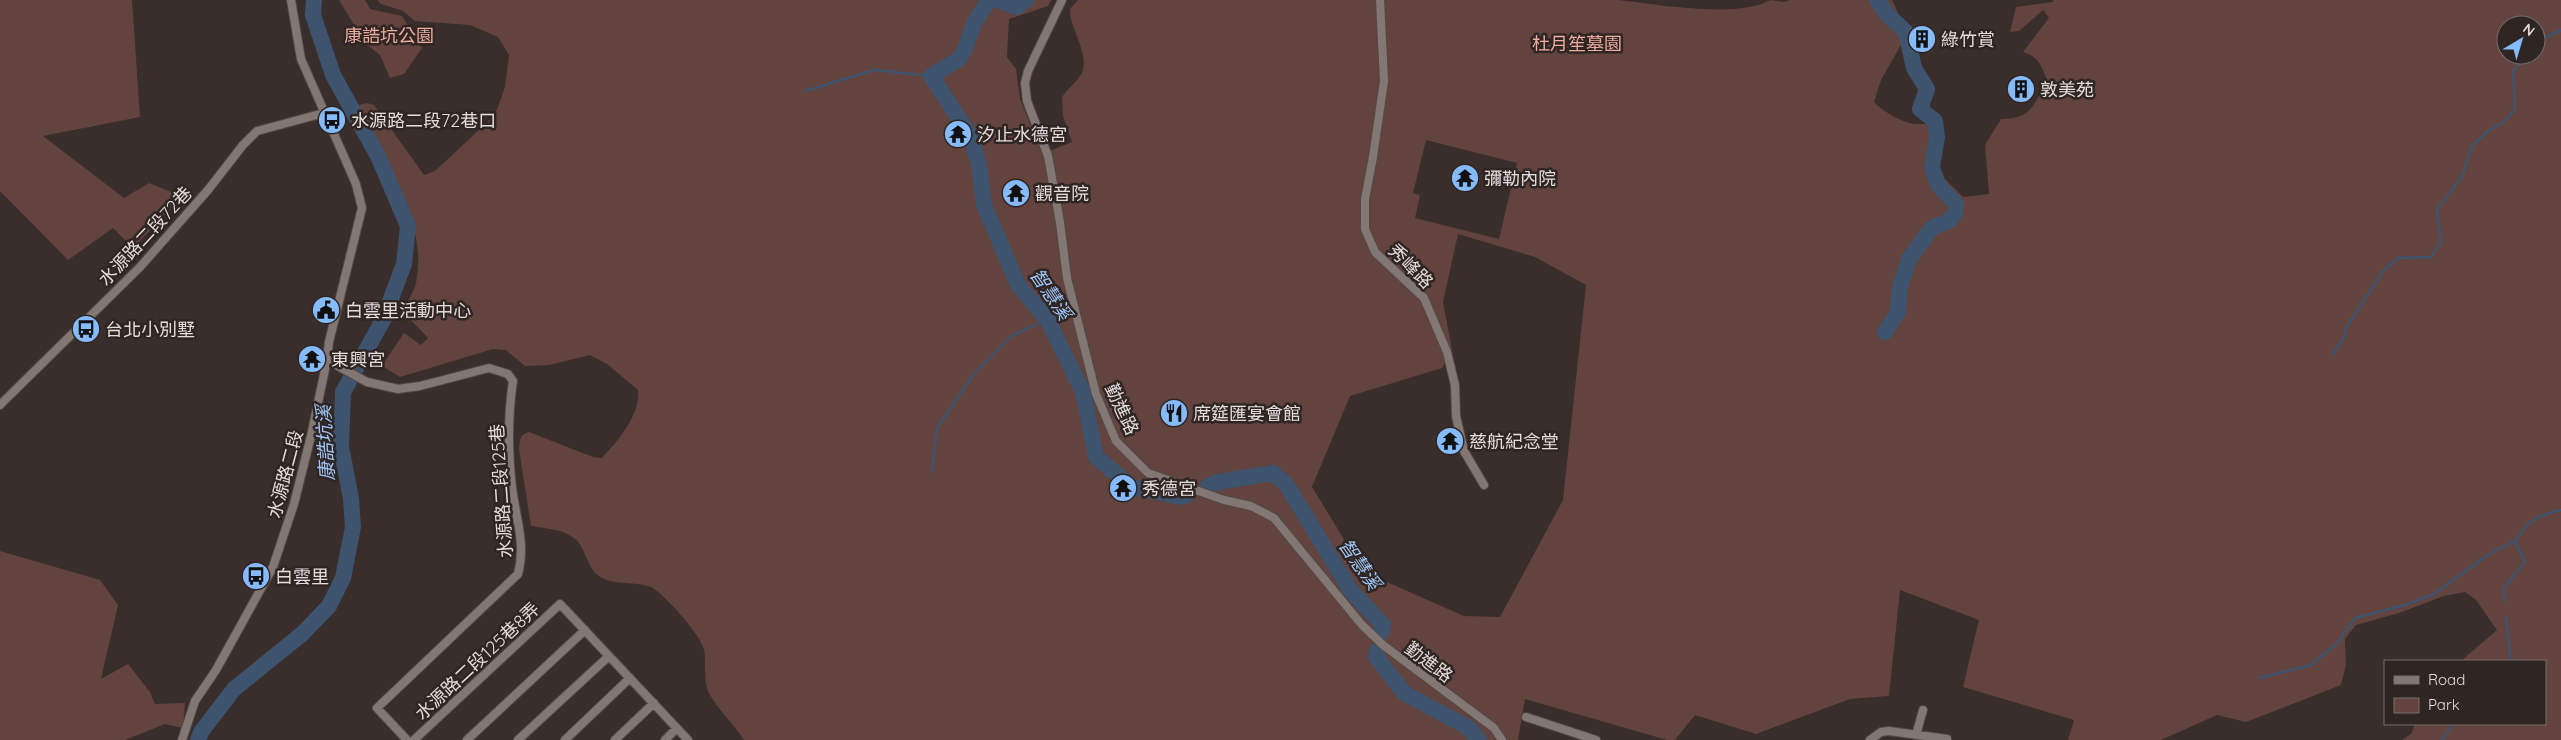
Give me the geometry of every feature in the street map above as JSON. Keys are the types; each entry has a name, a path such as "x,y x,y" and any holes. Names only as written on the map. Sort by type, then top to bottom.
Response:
{"street":[{"name":"水源路二段","path":"182,740 195,701 216,670 273,567 294,504 327,360 329,342 362,208 356,184 301,59 291,0"},
{"name":"勤進路","path":"1062,0 1028,72 1025,83 1027,101 1048,156 1060,222 1066,278 1085,353 1096,394 1116,441 1148,473 1224,500 1251,506 1274,518 1362,625 1420,675 1494,728 1502,740"},
{"name":"秀峰路","path":"1380,0 1384,82 1365,199 1365,230 1375,252 1424,298 1446,352 1455,385 1456,416 1464,451 1484,486"},
{"name":"水源路二段72巷","path":"0,405 146,261 257,131 324,113"},
{"name":"水源路二段125巷","path":"327,360 367,382 398,389 420,386 489,368 508,374 513,380 510,402 512,485 523,548 518,574 377,708 408,740"},
{"name":"水源路二段125巷8弄","path":"414,740 560,604 585,630"},
{"path":"467,740 585,630 688,740"},
{"path":"518,740 609,656"},
{"path":"565,740 630,678"},
{"path":"614,740 654,703"},
{"path":"1916,735 1923,710"},
{"path":"1526,717 1596,740"},
{"path":"665,740 678,728"},
{"path":"1870,740 1882,732 1889,731 1947,739"}],"green space":[{"path":"0,0 132,0 140,117 43,136 124,198 149,183 174,193 190,188 133,248 113,228 68,260 0,191"},
{"name":"康誥坑公園","path":"339,0 365,0 370,9 402,16 422,48 404,74 390,78 380,55 365,43"},
{"name":"杜月笙墓園","path":"377,0 1051,0 1048,6 1009,19 1007,57 1016,69 1020,99 1042,154 1072,142 1063,116 1062,97 1078,79 1083,69 1084,61 1070,9 1078,0 1618,0 1696,9 1738,9 1756,6 1770,0 1784,2 1790,0 1892,0 1898,13 1901,45 1881,80 1874,102 1883,110 1905,122 1940,126 1938,172 1963,197 1989,194 1985,145 2001,119 2019,116 2030,109 2047,81 2036,59 2023,52 2049,18 2043,10 2019,31 2010,32 2016,7 2053,2 2053,0 2561,0 2561,740 2402,740 2411,734 2415,725 2546,725 2546,660 2462,660 2497,630 2476,600 2465,592 2444,596 2399,613 2356,625 2345,639 2346,665 2341,685 2246,722 2217,715 2161,740 2068,740 2074,720 1963,687 1979,620 1900,590 1889,696 1850,699 1756,734 1695,715 1675,740 1667,740 1525,699 1518,740 744,740 710,695 705,678 705,655 702,644 690,625 673,606 651,587 611,581 599,576 591,567 580,544 567,534 557,530 531,526 519,449 522,436 529,432 593,457 602,458 615,444 632,418 638,399 638,390 607,364 590,355 549,365 525,366 506,350 493,349 400,377 382,366 404,333 421,345 428,338 402,311 416,283 418,261 416,239 411,218 394,175 362,116 359,105 367,103 374,105 424,175 435,171 495,115 505,87 509,55 498,37 470,25 415,21 403,11 381,4","holes":["1426,140 1517,163 1499,239 1415,218 1420,195 1413,193","1458,234 1535,257 1586,285 1563,500 1500,617 1464,616 1364,572 1312,487 1350,396 1442,368 1452,350 1443,302"]},
{"path":"0,551 100,580 118,605 101,679 128,664 150,692 155,704 185,703 183,728 165,724 125,740 0,740"}],"waterway":[{"name":"康誥坑溪","path":"198,740 201,732 234,689 302,634 329,606 343,578 353,527 351,499 341,446 343,392 383,320 404,264 408,226 378,156 333,75 313,15 314,0"},
{"name":"智慧溪","path":"994,0 988,1 974,23 965,49 959,59 931,76 971,137 979,165 984,205 1018,285 1047,319 1083,392 1096,457 1132,487 1181,497 1187,495"},
{"name":"智慧溪","path":"997,0 1017,7 1026,0"},
{"path":"1877,0 1887,14 1906,32 1914,68 1927,89 1920,109 1935,121 1937,137 1932,167 1938,185 1956,204 1955,214 1950,220 1932,228 1909,259 1900,287 1898,312 1885,332"},
{"path":"2546,37 2561,30"},
{"path":"2333,354 2345,336 2345,329 2384,270 2398,258 2431,257 2441,243 2437,209 2462,177 2472,146 2488,131 2504,122 2515,109 2513,71 2518,65"},
{"path":"805,91 874,70 931,76"},
{"path":"932,472 937,428 973,375 1010,337 1047,319"},
{"name":"智慧溪","path":"1208,486 1218,482 1273,473 1286,484 1351,591 1383,625 1381,633"},
{"path":"2505,601 2503,589 2525,562 2515,541 2529,523 2546,514 2561,510"},
{"path":"2259,678 2311,665 2338,642 2355,618 2405,605 2434,594 2489,554 2515,541"},
{"path":"2506,617 2511,660"},
{"name":"智慧溪","path":"1377,651 1376,657 1404,693 1469,728 1479,740"},
{"path":"2441,740 2453,725"}],"place":[{"name":"綠竹賞","path":"1922,39"},
{"name":"敦美苑","path":"2021,89"},
{"name":"水源路二段72巷口","path":"332,120"},
{"name":"汐止水德宮","path":"958,134"},
{"name":"彌勒內院","path":"1465,178"},
{"name":"觀音院","path":"1016,193"},
{"name":"白雲里活動中心","path":"326,310"},
{"name":"台北小別墅","path":"86,329"},
{"name":"東興宮","path":"312,359"},
{"name":"席筵匯宴會館","path":"1174,413"},
{"name":"慈航紀念堂","path":"1450,441"},
{"name":"秀德宮","path":"1123,488"},
{"name":"白雲里","path":"256,576"}]}
